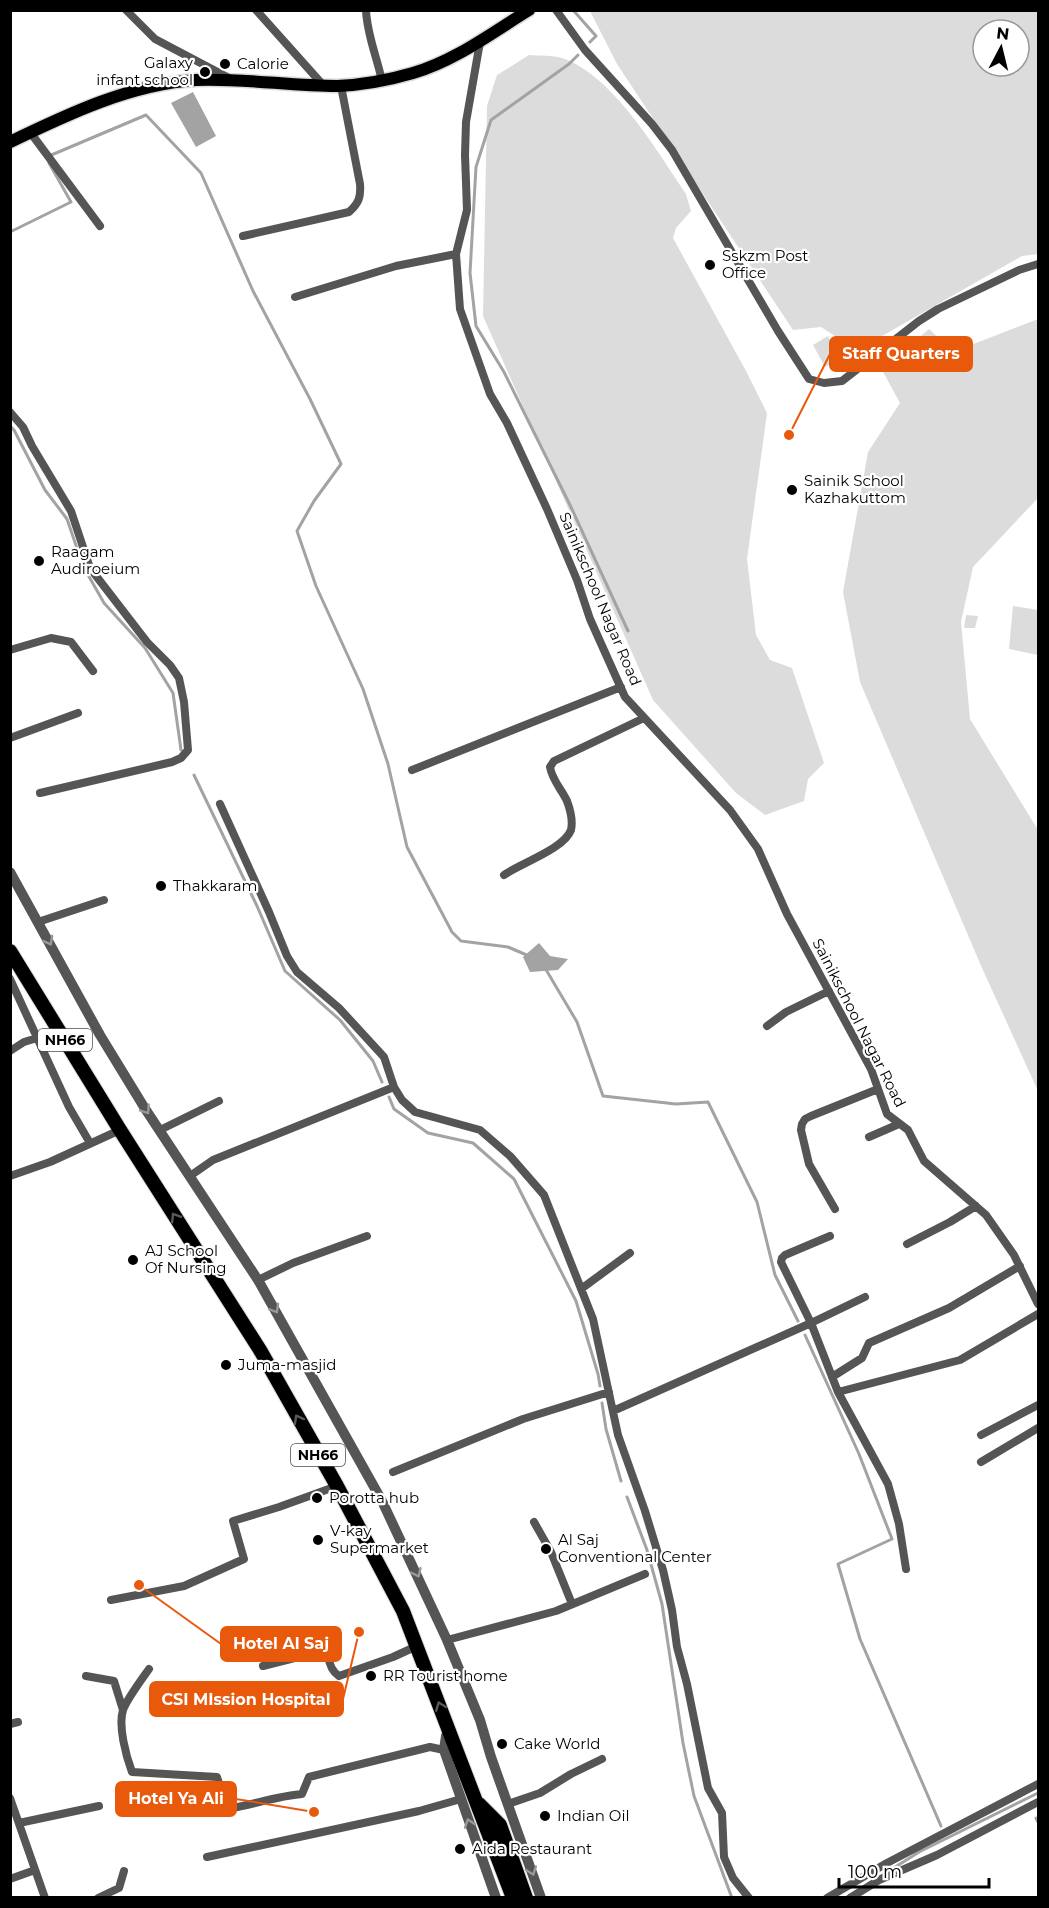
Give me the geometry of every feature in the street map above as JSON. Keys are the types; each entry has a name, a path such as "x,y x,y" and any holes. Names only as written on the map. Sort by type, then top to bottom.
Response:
{"highway":[{"name":"NH66","path":"10,951 120,1130 260,1350 337,1486 403,1611 513,1898"},
{"name":"NH66","path":"475,1800 500,1825 526,1898"}],"main road":[{"path":"10,142 106,99 147,88 194,81 231,80 340,86 382,81 415,73 480,42 529,10"}],"street":[{"path":"126,10 155,39 231,80"},
{"path":"256,10 323,85"},
{"path":"366,10 370,39 382,81"},
{"path":"556,10 585,50 652,124 672,150 778,332 809,380 824,383 842,381 938,309 1019,270 1038,264"},
{"name":"Sainikschool Nagar Road","path":"480,42 466,122 467,210 456,254 460,309 490,394 507,423 547,509 578,580 590,619 625,697 730,810 758,849 787,914 871,1070 887,1114 908,1130 924,1161 986,1215 1014,1255 1038,1304"},
{"path":"243,236 349,212 357,205 361,196 360,184 340,86"},
{"path":"30,132 100,226"},
{"path":"295,297 396,266 456,254"},
{"path":"10,412 23,427 71,511 90,568 147,642 170,665 179,678 184,702 188,750 182,758 172,762 40,793"},
{"path":"10,650 51,638 72,642 93,671"},
{"path":"412,770 621,687"},
{"path":"10,738 78,713"},
{"path":"504,875 564,840 571,830 572,818 567,801 551,773 550,767 554,761 644,718"},
{"path":"220,804 287,956 297,972 339,1008 384,1057 394,1087 402,1100 415,1112 480,1130 510,1156 544,1194 593,1319 618,1435 663,1570 677,1647 687,1684 708,1788 722,1813 724,1857 734,1878 749,1898"},
{"path":"10,872 100,1035 258,1280 382,1501 447,1640 480,1720 490,1757 541,1898"},
{"path":"38,922 104,900"},
{"path":"10,979 69,1107 90,1143"},
{"path":"767,1026 786,1012 829,991"},
{"path":"10,1051 24,1042 37,1038"},
{"path":"190,1176 213,1160 394,1087"},
{"path":"835,1209 809,1164 801,1130 802,1124 811,1116 878,1089"},
{"path":"160,1130 219,1101"},
{"path":"869,1137 899,1124"},
{"path":"10,1176 50,1162 120,1130"},
{"path":"907,1244 976,1206"},
{"path":"258,1280 293,1263 367,1236"},
{"path":"830,1236 782,1257 781,1262 811,1323 838,1392 888,1484 899,1524 906,1569"},
{"path":"581,1289 630,1253"},
{"path":"832,1377 862,1358 869,1343 949,1308 1020,1266"},
{"path":"613,1412 865,1297"},
{"path":"838,1392 960,1360 1038,1314"},
{"path":"393,1472 523,1419 609,1392"},
{"path":"981,1435 1038,1405"},
{"path":"981,1462 1038,1428"},
{"path":"111,1600 184,1586 244,1559 233,1521 337,1486"},
{"path":"534,1522 551,1552 572,1604"},
{"path":"447,1640 541,1616 645,1574"},
{"path":"263,1666 322,1651 328,1654 329,1664 339,1676 417,1646"},
{"path":"123,1710 149,1669"},
{"path":"86,1676 114,1682 123,1710 122,1733 132,1772 218,1777 222,1792 232,1808 261,1803 284,1795 302,1794 309,1777 430,1747 444,1750"},
{"path":"448,1730 444,1750 496,1898"},
{"path":"508,1804 540,1793 602,1759"},
{"path":"827,1898 887,1863 1038,1784"},
{"path":"10,1798 45,1898"},
{"path":"207,1857 419,1811 461,1799"},
{"path":"850,1898 879,1880 937,1855 1038,1802"},
{"path":"19,1823 99,1806"},
{"path":"10,1879 35,1870"},
{"path":"98,1898 119,1888 124,1871"}],"shaded area":[{"path":"590,11 1038,11 1038,254 1022,256 875,340 846,343 821,327 793,330 617,64"},
{"path":"529,55 562,58 581,67 599,80 632,116 662,157 686,194 691,211 676,228 673,238 767,413 747,559 756,635 770,660 792,668 824,763 808,779 804,801 765,815 736,793 653,700 483,316 487,106 497,75"},
{"path":"193,92 216,136 196,147 171,103"},
{"path":"1038,319 1038,498 973,567 961,622 970,719 1038,830 1038,1091 982,968 860,682 843,592 868,452 900,403 882,370 929,329 953,352"},
{"path":"828,336 840,359 825,367 813,345"},
{"path":"1013,606 1038,610 1038,655 1009,649"},
{"path":"966,615 978,616 975,628 964,628"},
{"path":"539,943 550,956 568,959 558,970 530,972 523,957"}],"waterway":[{"path":"573,10 596,36 590,42"},
{"path":"578,55 569,64 491,120 476,167 470,273 476,326 504,372 570,505 628,631"},
{"path":"49,156 146,115 201,173 253,291 310,399 341,464 314,501 297,531 316,586 363,689 388,764 407,847 452,932 461,941 508,947 529,956"},
{"path":"10,232 71,202 49,163"},
{"path":"10,426 45,490 67,519 83,566 104,603 145,648 173,693 181,750"},
{"path":"194,775 257,906 285,971 340,1020 373,1061 382,1082"},
{"path":"545,968 577,1022 603,1096 676,1104 708,1102 757,1202 775,1275 798,1321"},
{"path":"389,1097 394,1109 428,1133 473,1143 514,1179 576,1301 600,1386"},
{"path":"805,1335 859,1454 892,1539 838,1564 860,1639 941,1826"},
{"path":"602,1403 606,1429 621,1481"},
{"path":"627,1497 647,1550 662,1604 683,1743 694,1796 732,1898"},
{"path":"881,1876 919,1852 1038,1793"},
{"path":"1036,1818 1038,1822"}],"place":[{"name":"Calorie","path":"225,64"},
{"name":"Galaxy infant school","path":"205,72"},
{"name":"Sskzm Post Office","path":"710,265"},
{"name":"Staff Quarters","path":"789,435"},
{"name":"Sainik School Kazhakuttom","path":"792,490"},
{"name":"Raagam Audiroeium","path":"39,561"},
{"name":"Thakkaram","path":"161,886"},
{"name":"AJ School Of Nursing","path":"133,1260"},
{"name":"Juma-masjid","path":"226,1365"},
{"name":"Porotta hub","path":"317,1498"},
{"name":"V-kay Supermarket","path":"318,1540"},
{"name":"Al Saj Conventional Center","path":"546,1549"},
{"name":"Hotel Al Saj","path":"139,1585"},
{"name":"CSI MIssion Hospital","path":"359,1632"},
{"name":"RR Tourist home","path":"371,1676"},
{"name":"Cake World","path":"502,1744"},
{"name":"Hotel Ya Ali","path":"314,1812"},
{"name":"Indian Oil","path":"545,1816"},
{"name":"Aida Restaurant","path":"460,1849"}]}
